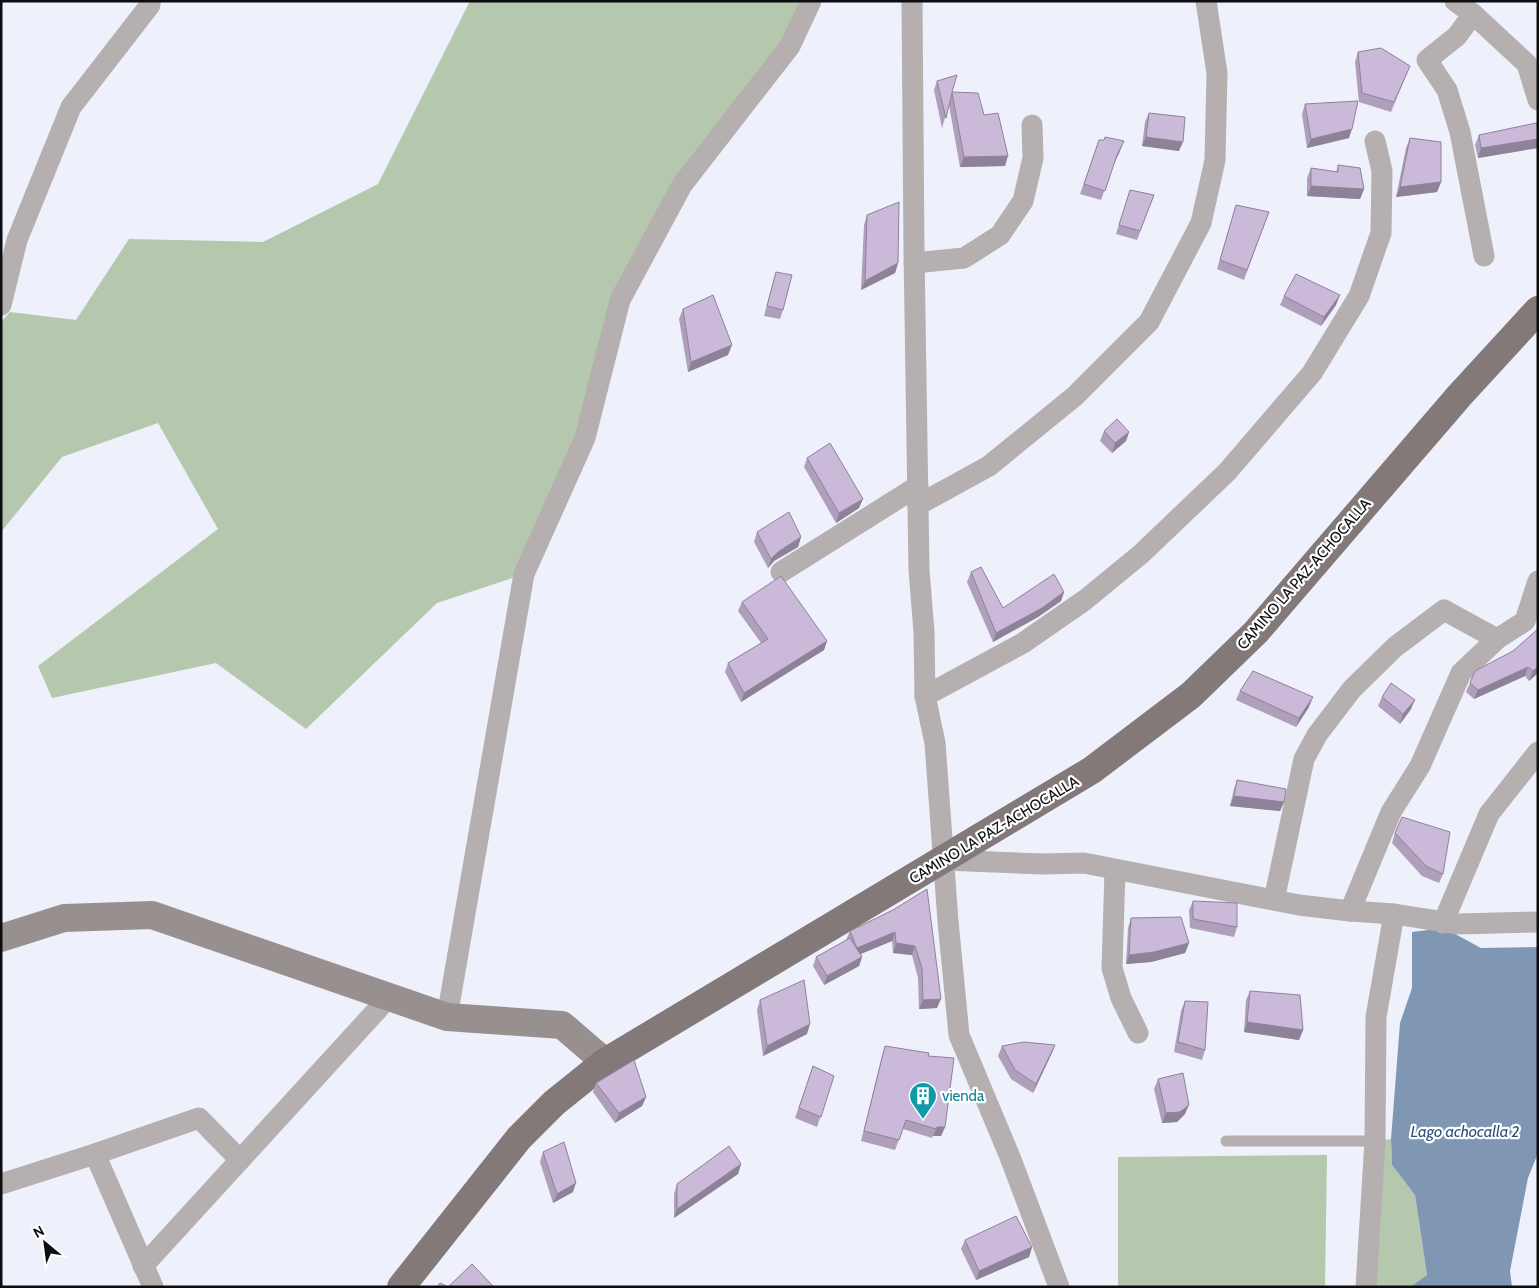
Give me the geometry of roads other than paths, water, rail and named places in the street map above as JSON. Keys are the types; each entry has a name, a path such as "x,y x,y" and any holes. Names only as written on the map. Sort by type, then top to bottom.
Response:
{"main road":[{"name":"CAMINO LA PAZ-ACHOCALLA","path":"401,1287 519,1138 554,1103 605,1062 1092,770 1191,695 1256,632 1458,396 1538,310"},
{"path":"1,938 64,918 152,914 447,1017 562,1026 605,1062"}],"street":[{"path":"1,305 17,240 71,107 150,5 150,1"},
{"path":"447,1017 524,574 585,438 620,300 682,185 790,46 811,1"},
{"path":"912,1 919,570 924,632 925,696 935,743 959,1035 1010,1157 1059,1287"},
{"path":"781,572 918,496 989,466 1075,396 1149,322 1201,223 1216,160 1218,74 1206,1"},
{"path":"1455,1 1473,14 1527,64 1538,100"},
{"path":"1473,14 1457,36 1427,60 1447,90 1460,132 1484,256"},
{"path":"914,263 964,258 1000,235 1023,202 1033,158 1032,125"},
{"path":"925,696 1023,643 1084,600 1141,554 1227,472 1312,373 1359,296 1381,233 1382,171 1375,141"},
{"path":"1350,911 1391,812 1420,766 1461,673 1497,638 1525,621 1538,581"},
{"path":"1274,900 1304,759 1317,735 1352,689 1395,648 1444,610 1497,638"},
{"path":"1443,923 1490,814 1538,752"},
{"path":"944,860 1043,864 1084,863 1274,900 1350,911 1394,914 1443,923 1536,920"},
{"path":"1115,870 1112,968 1121,998 1138,1033"},
{"path":"1366,1287 1375,1141 1376,1017 1394,914"},
{"path":"143,1266 390,997"},
{"path":"1,1184 199,1118 240,1160"},
{"path":"95,1154 152,1287"}],"lane":[{"path":"1226,1140 1375,1141"}],"water":[{"name":"Lago achocalla 2","path":"1444,928 1481,948 1538,947 1538,1153 1528,1178 1510,1271 1512,1287 1410,1287 1427,1275 1415,1195 1392,1165 1391,1139 1400,1023 1412,988 1412,932"}],"place":[{"name":"vienda","path":"923,1120"}]}
